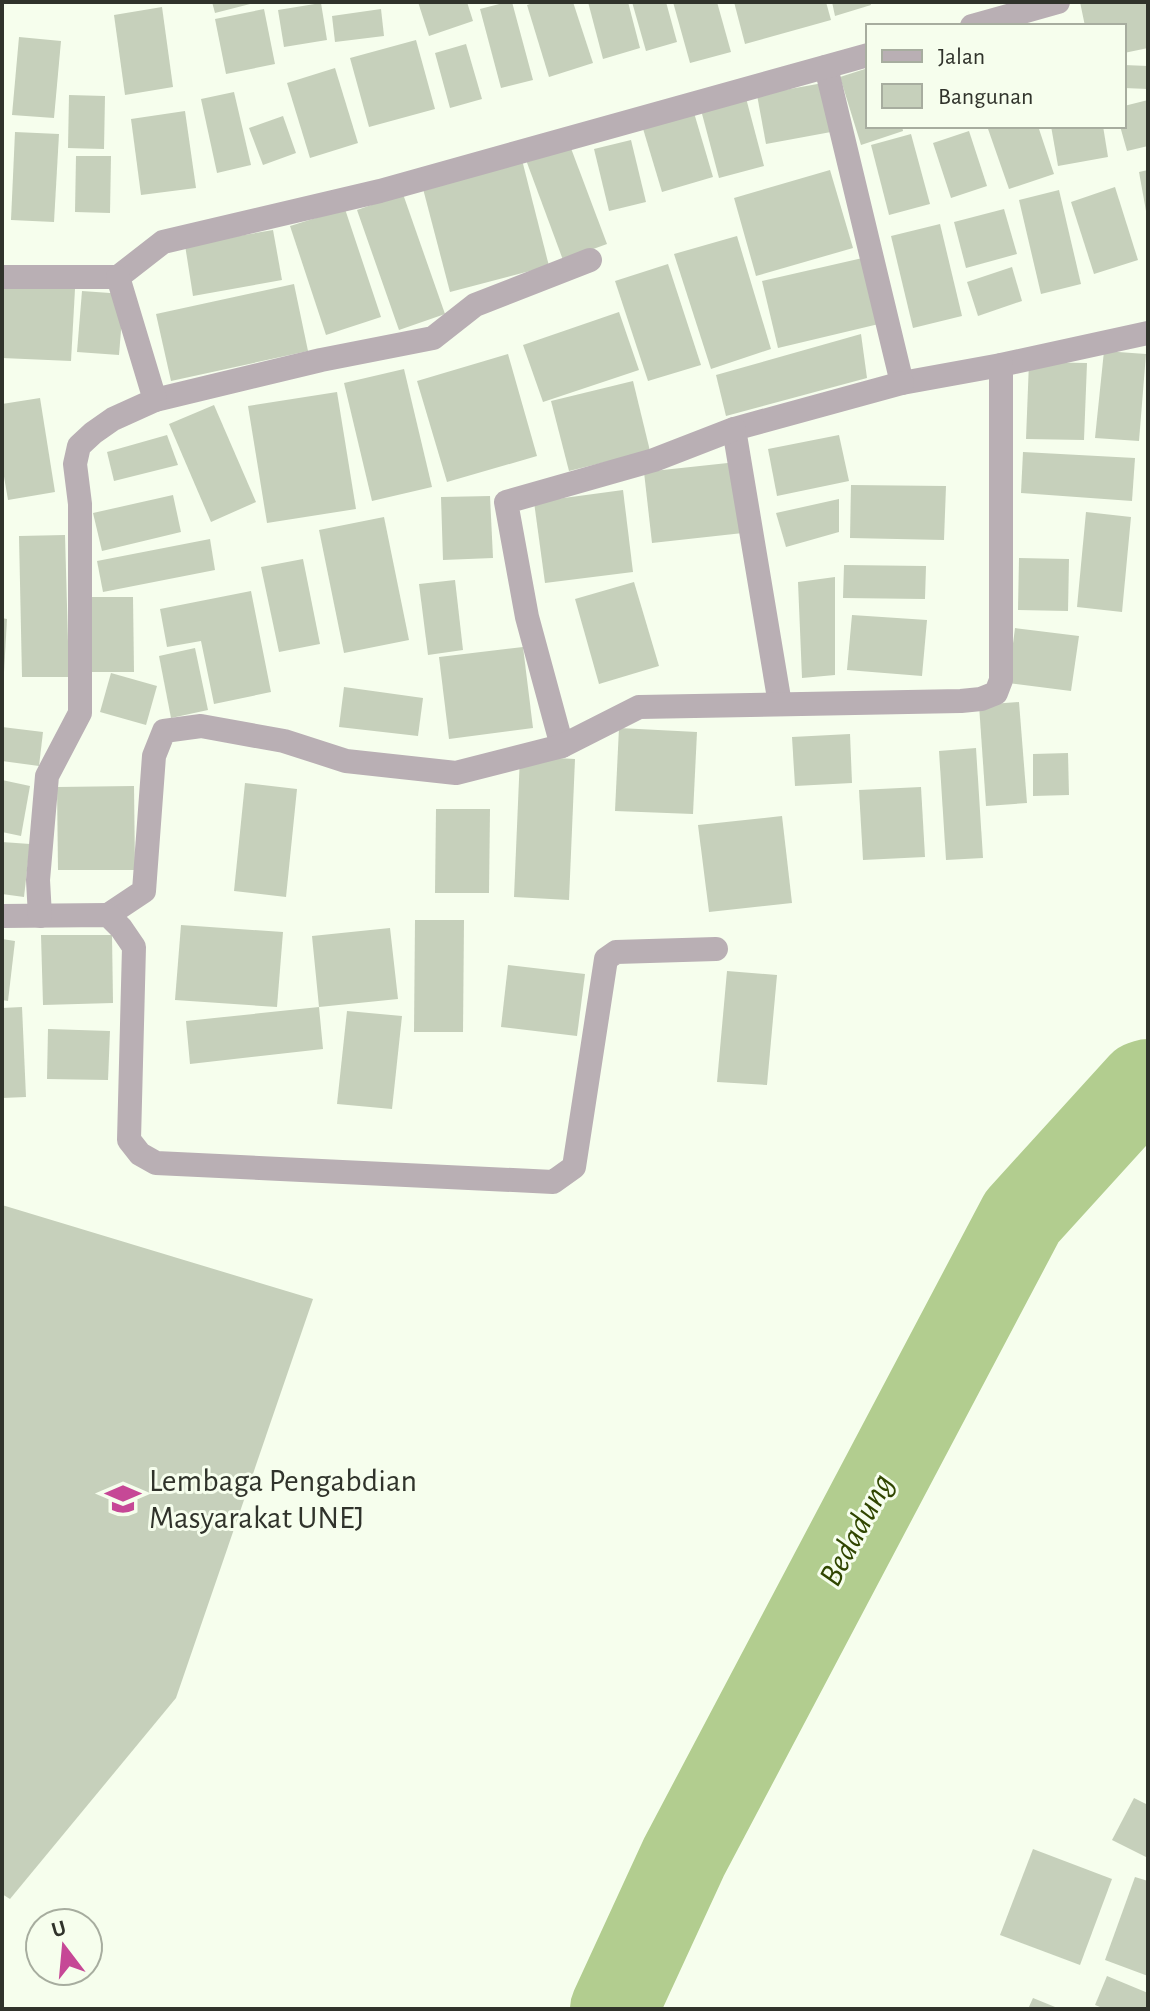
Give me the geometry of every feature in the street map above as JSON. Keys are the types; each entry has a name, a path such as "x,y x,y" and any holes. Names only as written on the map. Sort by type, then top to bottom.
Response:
{"street":[{"path":"979,24 1058,2"},
{"path":"2,277 118,277 163,242 380,191 866,56"},
{"path":"826,67 902,383"},
{"path":"40,916 38,880 47,776 80,713 80,504 75,464 79,446 113,419 155,400 321,360 433,338 475,305 590,260"},
{"path":"118,277 155,400"},
{"path":"562,746 527,617 506,502 654,460 734,429 902,383 1148,333"},
{"path":"2,916 108,915 144,891 154,756 164,731 201,726 284,741 346,761 456,773 562,746 639,707 961,701 981,699 996,693 1001,680 1001,365"},
{"path":"734,429 780,704"},
{"path":"108,915 134,947 129,1140 140,1154 156,1163 553,1182 574,1167 606,959 616,952 716,949"}],"building":[{"path":"212,2 254,2 254,3 215,13"},
{"path":"418,2 467,2 473,21 429,36"},
{"path":"512,2 533,80 501,88 480,9"},
{"path":"536,2 573,2 593,63 549,77 527,5"},
{"path":"588,2 628,2 640,48 603,59"},
{"path":"632,2 666,2 677,42 646,51"},
{"path":"673,2 717,2 731,52 690,63"},
{"path":"734,2 826,2 831,20 745,44"},
{"path":"832,2 870,2 871,5 835,16"},
{"path":"1080,2 1148,2 1148,48 1126,53 1126,24 1085,24"},
{"path":"321,3 327,40 284,47 278,10"},
{"path":"162,7 173,87 125,95 114,15"},
{"path":"264,9 275,64 226,74 215,19"},
{"path":"381,9 384,36 335,42 332,16"},
{"path":"19,37 61,41 54,118 12,115"},
{"path":"416,40 435,109 369,127 350,58"},
{"path":"466,44 482,99 450,108 435,53"},
{"path":"1126,65 1148,66 1148,89 1126,88"},
{"path":"335,68 358,143 310,158 287,83"},
{"path":"866,69 866,128 902,128 903,131 861,145 840,77"},
{"path":"823,83 831,132 766,144 757,95"},
{"path":"234,92 251,165 217,173 201,99"},
{"path":"69,95 105,96 104,149 68,148"},
{"path":"746,98 764,166 719,178 701,110"},
{"path":"1148,100 1148,146 1127,151 1121,128 1126,128 1126,106"},
{"path":"692,106 713,177 662,192 641,122"},
{"path":"185,111 196,188 141,195 131,119"},
{"path":"283,116 296,153 263,165 249,128"},
{"path":"988,128 1039,128 1054,174 1009,189"},
{"path":"1051,128 1103,128 1108,157 1058,166"},
{"path":"969,131 987,186 951,198 933,143"},
{"path":"15,132 59,134 54,222 11,220"},
{"path":"911,134 930,204 889,215 871,145"},
{"path":"631,140 646,202 609,211 594,149"},
{"path":"569,143 607,244 563,260 526,160"},
{"path":"76,156 111,156 110,213 75,212"},
{"path":"521,156 549,266 450,292 421,181"},
{"path":"830,170 853,248 756,276 734,198"},
{"path":"1148,170 1148,211 1146,211 1139,172"},
{"path":"1115,187 1138,260 1094,274 1071,202"},
{"path":"1059,190 1081,284 1041,294 1019,200"},
{"path":"403,194 445,314 399,330 357,210"},
{"path":"345,209 381,317 326,335 290,226"},
{"path":"1004,209 1017,254 966,268 954,222"},
{"path":"940,224 962,316 913,328 891,236"},
{"path":"273,230 282,280 193,296 185,245"},
{"path":"737,236 771,349 711,369 674,254"},
{"path":"867,257 883,323 778,348 762,281"},
{"path":"668,264 701,365 648,381 615,281"},
{"path":"1012,267 1022,301 978,316 967,282"},
{"path":"294,284 308,351 171,381 156,314"},
{"path":"3,287 75,289 71,361 2,358"},
{"path":"82,291 124,294 119,355 77,352"},
{"path":"619,312 639,370 543,402 523,345"},
{"path":"861,334 867,378 726,416 716,375"},
{"path":"1104,351 1146,354 1139,441 1095,438"},
{"path":"508,354 537,456 447,482 417,381"},
{"path":"1029,362 1087,363 1084,440 1026,439"},
{"path":"404,369 432,487 372,501 344,383"},
{"path":"633,381 650,451 569,471 551,401"},
{"path":"337,392 356,509 267,523 248,406"},
{"path":"40,398 55,492 8,500 2,465 2,404"},
{"path":"214,405 256,502 211,522 169,424"},
{"path":"167,435 178,465 114,481 107,452"},
{"path":"839,435 849,481 777,496 768,449"},
{"path":"1023,452 1135,458 1132,501 1021,493"},
{"path":"737,462 743,533 652,543 644,472"},
{"path":"851,485 946,486 944,540 850,538"},
{"path":"623,490 633,572 545,583 534,502"},
{"path":"173,495 181,532 102,551 93,513"},
{"path":"490,496 493,558 443,560 441,497"},
{"path":"839,499 839,532 786,547 776,513"},
{"path":"1086,512 1131,517 1122,612 1077,607"},
{"path":"384,517 409,640 344,653 319,530"},
{"path":"65,535 69,677 22,677 19,536"},
{"path":"210,539 215,570 103,592 97,561"},
{"path":"1019,558 1069,559 1068,611 1018,610"},
{"path":"303,559 320,644 279,652 261,567"},
{"path":"844,565 926,566 925,599 843,598"},
{"path":"835,577 835,675 802,678 798,582"},
{"path":"455,580 463,650 428,655 419,584"},
{"path":"634,582 659,666 599,684 575,599"},
{"path":"251,591 271,692 214,704 201,641 167,647 160,609"},
{"path":"86,597 133,597 134,672 85,672"},
{"path":"852,615 927,620 922,676 847,670"},
{"path":"2,618 7,619 4,672 2,672"},
{"path":"1015,628 1079,636 1071,691 1008,683"},
{"path":"523,647 533,728 449,739 439,657"},
{"path":"195,648 208,710 171,718 159,656"},
{"path":"111,673 157,686 146,725 100,712"},
{"path":"344,687 423,698 418,736 339,727"},
{"path":"1019,702 1027,803 986,806 979,705"},
{"path":"2,727 43,732 39,766 2,761"},
{"path":"619,728 697,732 693,814 615,811"},
{"path":"850,734 852,783 795,786 792,737"},
{"path":"976,748 983,858 946,860 939,751"},
{"path":"1068,753 1069,795 1033,796 1033,754"},
{"path":"520,756 575,759 569,900 514,897"},
{"path":"2,780 30,786 21,836 2,832"},
{"path":"245,783 297,789 286,897 234,891"},
{"path":"134,786 135,870 58,870 57,787"},
{"path":"921,787 925,857 863,860 859,790"},
{"path":"436,809 490,809 489,893 435,893"},
{"path":"782,816 792,903 709,912 698,825"},
{"path":"2,842 30,844 24,897 2,894"},
{"path":"415,920 464,920 463,1032 414,1032"},
{"path":"181,925 283,932 277,1007 175,1000"},
{"path":"390,928 398,999 319,1007 312,936"},
{"path":"41,935 112,935 113,1003 43,1005"},
{"path":"2,939 15,941 8,1001 2,1000"},
{"path":"508,965 585,974 577,1036 501,1027"},
{"path":"727,971 777,975 767,1085 717,1082"},
{"path":"22,1007 26,1097 2,1098 2,1008"},
{"path":"319,1007 323,1049 190,1064 186,1021"},
{"path":"347,1011 402,1016 392,1109 337,1104"},
{"path":"48,1029 110,1031 108,1080 47,1079"},
{"name":"Lembaga Pengabdian Masyarakat UNEJ","path":"2,1205 313,1299 176,1698 10,1899 2,1894"},
{"path":"1134,1798 1148,1805 1148,1858 1112,1840"},
{"path":"1033,1849 1112,1879 1080,1965 1000,1935"},
{"path":"1135,1877 1148,1881 1148,1976 1105,1960"},
{"path":"1107,1976 1148,1993 1148,2009 1105,2009 1095,2005"},
{"path":"1033,1998 1060,2009 1028,2009"}],"waterway":[{"name":"Bedadung","path":"614,2009 684,1857 1022,1217 1142,1085 1148,1083"}],"place":[{"name":"Lembaga Pengabdian Masyarakat UNEJ","path":"123,1499"}]}
